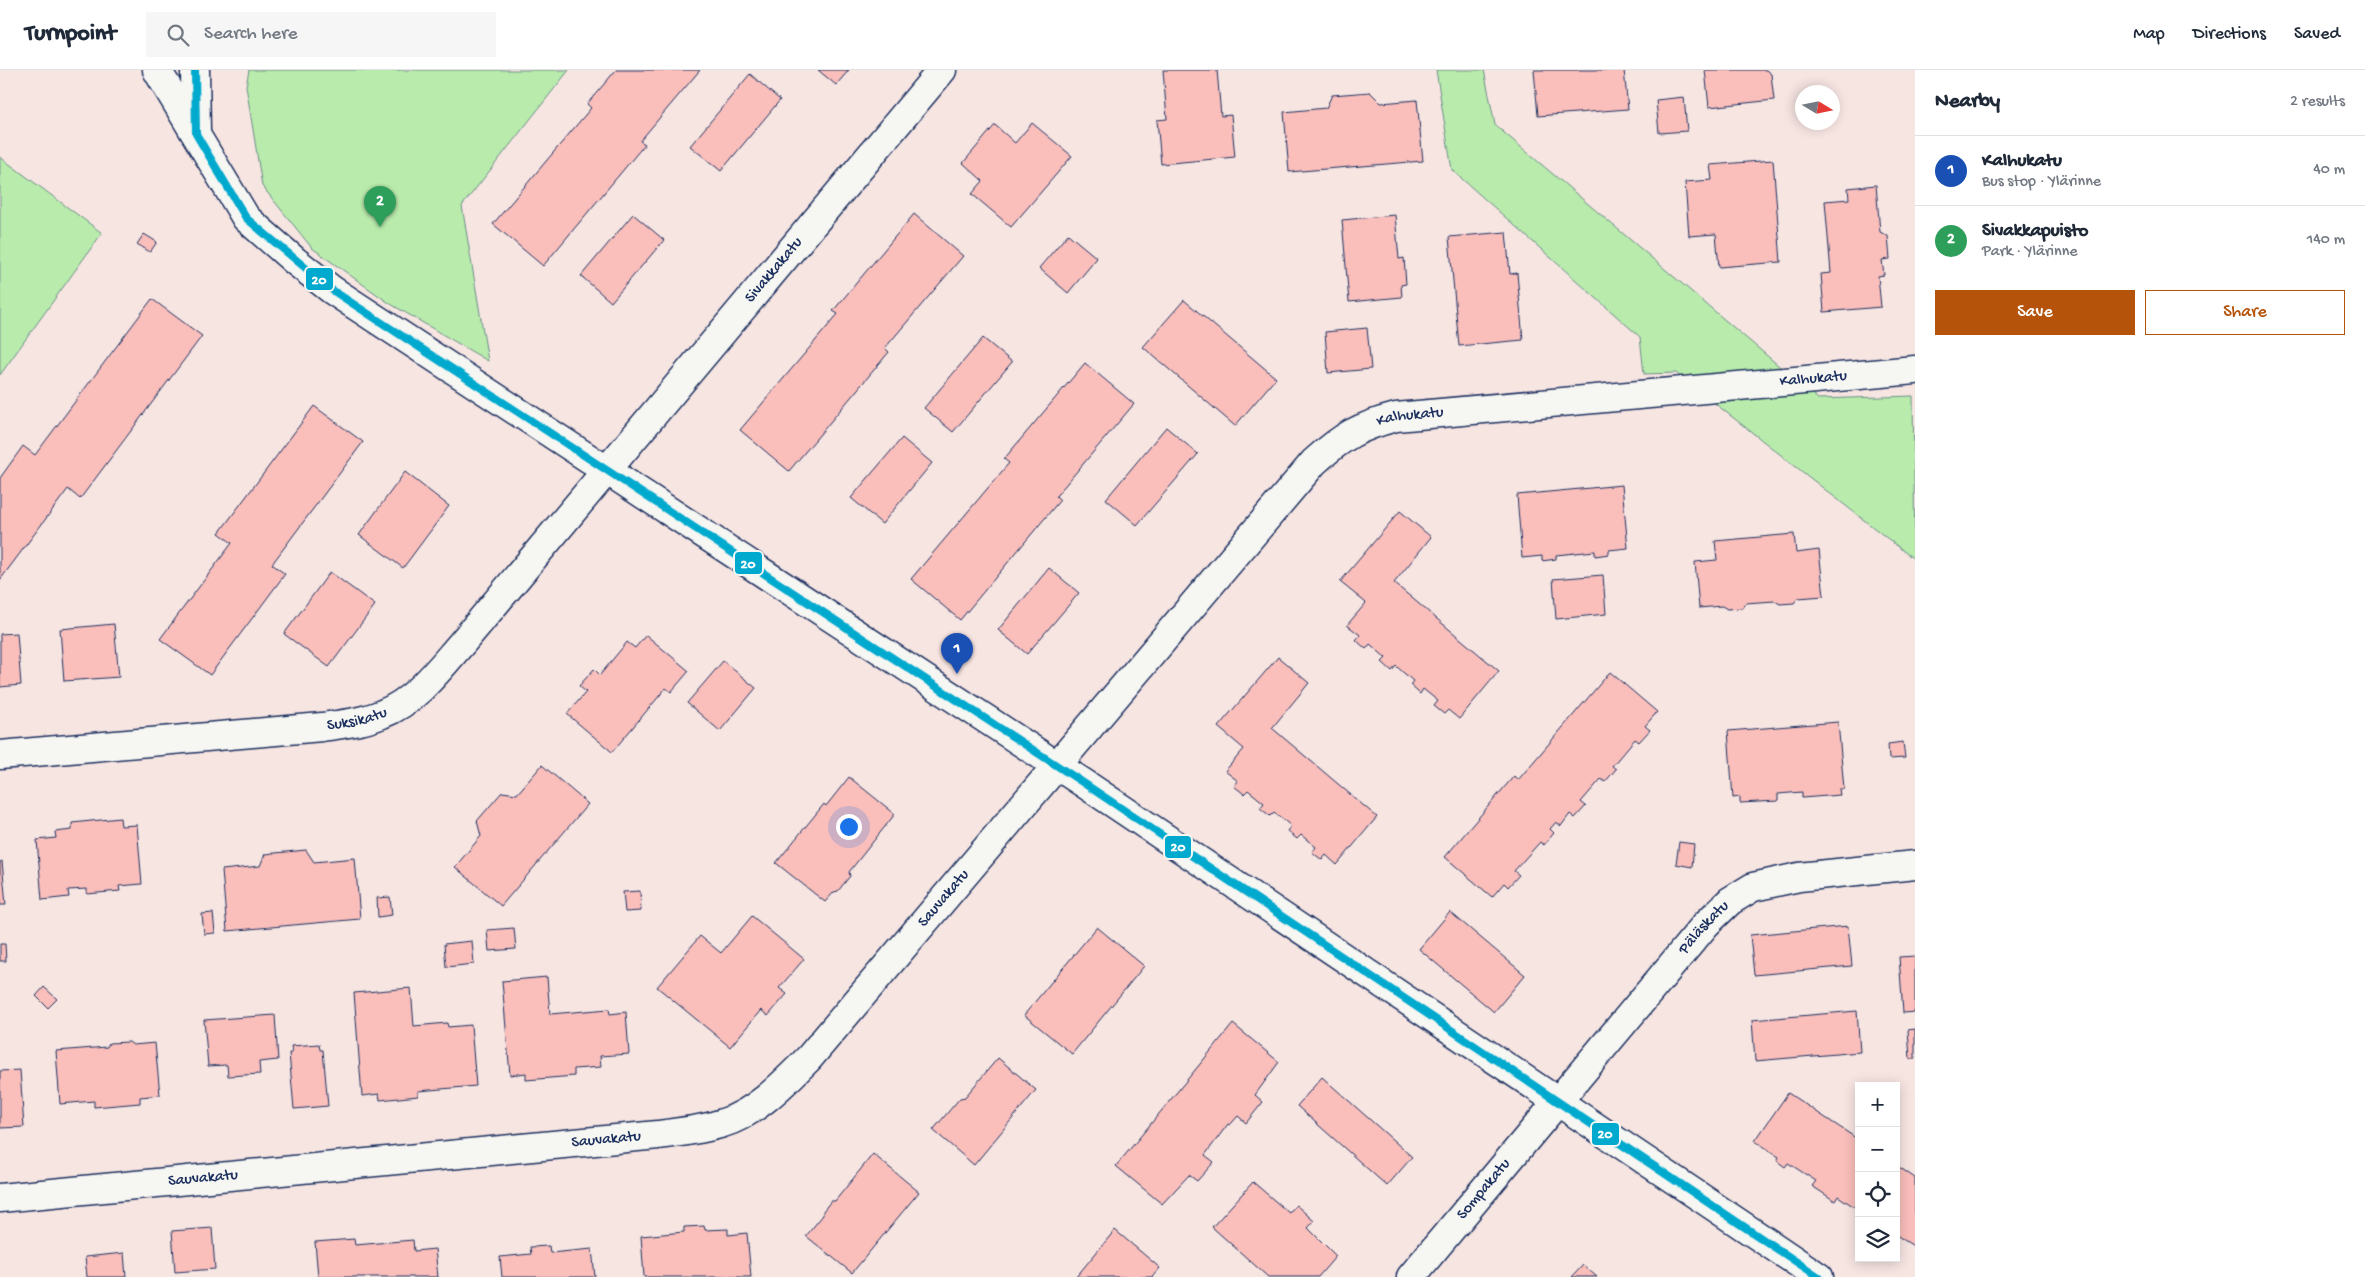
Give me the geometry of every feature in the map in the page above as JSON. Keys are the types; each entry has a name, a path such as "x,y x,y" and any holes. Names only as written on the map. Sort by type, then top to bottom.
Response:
{"street":[{"path":"157,70 246,218 295,261 332,290 1056,766 1819,1277"},
{"path":"195,70 196,134"},
{"name":"Sivakkakatu","path":"606,470 942,70"},
{"name":"Kalhukatu","path":"1056,766 1314,462 1342,437 1367,424 1396,417 1425,414 1915,370"},
{"name":"Suksikatu","path":"0,756 322,727 357,722 382,714 402,704 431,677 606,470"},
{"name":"Sauvakatu","path":"0,1198 658,1135 725,1123 750,1109 784,1083 809,1058 1056,766"},
{"name":"Päläskatu","path":"1557,1102 1706,924 1730,900 1753,887 1799,877 1915,866"},
{"name":"Sompakatu","path":"1411,1277 1557,1102"}],"green space":[{"path":"249,70 569,70 462,206 488,361 389,303 312,248 262,186 246,86"},
{"path":"1436,70 1484,70 1495,125 1818,399 1913,396 1915,560 1676,373 1644,374 1640,337 1452,170"},
{"path":"0,157 102,233 0,375"}],"building":[{"path":"616,70 700,70 640,141 645,144 543,266 493,224 591,108 587,104"},
{"path":"818,70 849,70 836,85"},
{"path":"1163,70 1217,70 1221,116 1231,115 1235,157 1161,164 1157,120 1167,119"},
{"path":"1534,70 1624,70 1628,109 1538,116"},
{"path":"1705,70 1766,70 1771,74 1774,100 1709,107"},
{"path":"750,74 780,100 721,171 690,146"},
{"path":"1370,92 1381,103 1417,100 1423,161 1289,172 1284,112 1326,108 1332,95"},
{"path":"1684,97 1687,131 1659,133 1656,100"},
{"path":"1032,123 1072,156 1011,227 972,194 983,181 963,163 995,125 1015,143"},
{"path":"1773,160 1781,262 1719,267 1716,234 1689,236 1685,182 1712,180 1710,165"},
{"path":"1876,185 1880,232 1888,236 1890,259 1882,260 1884,275 1878,276 1881,307 1824,312 1821,274 1831,273 1825,201 1849,199 1848,188"},
{"path":"633,214 664,240 611,302 581,276"},
{"path":"914,214 963,256 885,348 889,352 789,471 740,430 838,314 833,311"},
{"path":"1395,215 1399,259 1404,258 1406,284 1401,285 1402,297 1349,302 1342,220"},
{"path":"1506,232 1510,274 1517,273 1523,340 1459,346 1449,237"},
{"path":"144,234 157,242 150,252 137,244"},
{"path":"1068,234 1097,258 1068,293 1039,268"},
{"path":"152,299 202,336 80,499 68,489 0,580 0,478 23,446 35,455"},
{"path":"1184,300 1276,378 1235,426 1143,347"},
{"path":"1367,328 1371,369 1328,373 1325,332"},
{"path":"983,338 1012,362 953,432 924,408"},
{"path":"1085,363 1134,404 1056,496 1060,500 960,620 911,579 1009,463 1004,459"},
{"path":"314,406 363,442 272,564 285,574 210,675 160,639 232,543 219,533"},
{"path":"1166,427 1198,454 1137,525 1106,499"},
{"path":"902,438 932,463 882,524 851,498"},
{"path":"405,472 449,506 403,568 359,535"},
{"path":"1622,485 1628,548 1609,550 1609,554 1595,556 1595,551 1556,555 1556,559 1542,561 1542,556 1522,558 1517,495"},
{"path":"1400,511 1431,537 1394,583 1499,671 1459,719 1448,710 1444,714 1434,706 1438,701 1423,689 1420,694 1410,685 1413,681 1396,666 1392,671 1382,662 1386,658 1370,644 1366,649 1356,640 1360,635 1347,625 1366,603 1340,582"},
{"path":"1794,534 1796,553 1819,550 1824,596 1798,598 1794,603 1780,604 1775,601 1745,603 1742,608 1727,609 1722,606 1699,608 1695,562 1717,560 1715,541"},
{"path":"1049,568 1079,593 1027,654 998,630"},
{"path":"330,572 375,605 329,667 284,634"},
{"path":"1603,575 1606,614 1556,619 1553,579"},
{"path":"114,624 119,677 64,681 60,629"},
{"path":"17,633 21,685 0,687 0,634"},
{"path":"646,635 689,671 671,692 666,688 612,752 567,714 586,692 579,686 594,669 600,675 627,642 635,648"},
{"path":"1278,657 1309,683 1272,728 1377,817 1337,865 1326,855 1322,860 1312,852 1316,847 1301,835 1297,839 1287,831 1291,826 1274,812 1270,816 1260,808 1264,803 1248,790 1244,794 1234,786 1238,781 1225,771 1244,749 1218,727"},
{"path":"723,661 756,688 720,731 687,703"},
{"path":"1610,672 1657,712 1645,726 1650,730 1639,742 1635,739 1612,766 1616,769 1605,782 1601,779 1581,802 1586,806 1575,818 1570,814 1561,826 1556,822 1550,829 1554,833 1544,845 1540,842 1514,871 1519,875 1508,887 1504,883 1492,897 1445,857 1514,776 1518,780"},
{"path":"1838,722 1844,789 1839,789 1840,795 1802,798 1802,792 1778,794 1778,801 1740,803 1740,797 1733,798 1728,731"},
{"path":"1903,742 1905,758 1889,759 1888,744"},
{"path":"542,765 588,804 501,906 455,867 481,836 477,821 502,792 517,794"},
{"path":"849,777 895,814 849,872 850,876 838,891 834,892 825,902 776,863 824,804 826,806"},
{"path":"120,818 121,826 137,825 142,884 119,886 120,891 87,894 87,889 68,890 69,897 42,900 37,840 56,838 55,832 72,830 72,823"},
{"path":"1679,842 1694,844 1692,867 1676,864"},
{"path":"306,850 314,862 355,858 360,919 227,931 222,870 260,866 265,854"},
{"path":"2,861 6,905 0,905 0,862"},
{"path":"640,891 641,911 625,912 623,892"},
{"path":"390,897 392,915 378,917 377,898"},
{"path":"1450,912 1525,975 1494,1012 1419,949"},
{"path":"213,913 215,933 204,934 202,914"},
{"path":"752,916 804,959 779,988 787,994 768,1016 761,1010 730,1047 657,987 700,936 721,953"},
{"path":"1848,926 1852,966 1754,975 1750,935"},
{"path":"1097,927 1144,966 1072,1054 1024,1015"},
{"path":"514,928 516,949 489,951 487,930"},
{"path":"472,941 474,964 446,967 444,944"},
{"path":"0,944 5,944 6,961 0,961"},
{"path":"1915,956 1915,1012 1903,1013 1899,957"},
{"path":"547,977 550,1014 609,1009 610,1014 626,1012 629,1054 600,1056 601,1067 574,1069 574,1076 526,1080 526,1073 510,1075 502,981"},
{"path":"44,987 57,999 48,1008 36,996"},
{"path":"411,988 414,1026 447,1023 448,1027 471,1025 476,1086 418,1091 418,1096 380,1100 379,1094 362,1096 354,993"},
{"path":"1857,1011 1860,1052 1755,1061 1752,1020"},
{"path":"275,1015 278,1060 259,1062 260,1074 228,1076 227,1065 208,1066 204,1020"},
{"path":"1233,1024 1279,1062 1255,1095 1263,1102 1246,1123 1238,1116 1230,1125 1228,1124 1205,1155 1214,1162 1197,1181 1189,1175 1162,1204 1116,1166"},
{"path":"1915,1029 1915,1059 1910,1059 1908,1030"},
{"path":"129,1042 133,1045 155,1043 160,1095 140,1097 140,1103 94,1107 94,1101 60,1104 56,1051 107,1047 109,1043"},
{"path":"319,1044 320,1050 323,1050 328,1106 294,1109 289,1053 292,1053 291,1046"},
{"path":"998,1058 1036,1090 974,1165 933,1130 960,1098 965,1097"},
{"path":"20,1070 24,1127 0,1128 0,1071"},
{"path":"1322,1077 1412,1157 1387,1186 1297,1106"},
{"path":"1788,1093 1855,1137 1855,1207 1838,1196 1835,1201 1812,1186 1816,1181 1788,1163 1785,1167 1777,1161 1779,1157 1755,1141"},
{"path":"873,1154 919,1192 852,1273 806,1236 823,1215 823,1211 831,1201 835,1201"},
{"path":"1900,1168 1915,1178 1915,1247 1900,1238"},
{"path":"1253,1182 1289,1213 1296,1205 1314,1221 1308,1228 1336,1256 1318,1277 1268,1277 1212,1227"},
{"path":"704,1226 705,1230 728,1229 728,1235 747,1233 751,1277 644,1277 641,1236 684,1232 684,1227"},
{"path":"212,1228 215,1269 175,1272 172,1231"},
{"path":"1115,1230 1160,1268 1152,1277 1076,1277"},
{"path":"354,1239 355,1245 413,1240 414,1251 435,1249 438,1277 318,1277 315,1242"},
{"path":"549,1246 550,1253 592,1249 595,1277 502,1277 500,1257 531,1254 530,1247"},
{"path":"124,1253 126,1277 87,1277 85,1257"},
{"path":"1583,1265 1597,1277 1572,1277"}],"transit line":[{"name":"20","path":"195,70 196,134 246,218 332,290 1085,784 1819,1277"}],"place":[{"name":"Sivakkapuisto","path":"380,227"},
{"name":"Kalhukatu","path":"957,674"}]}
